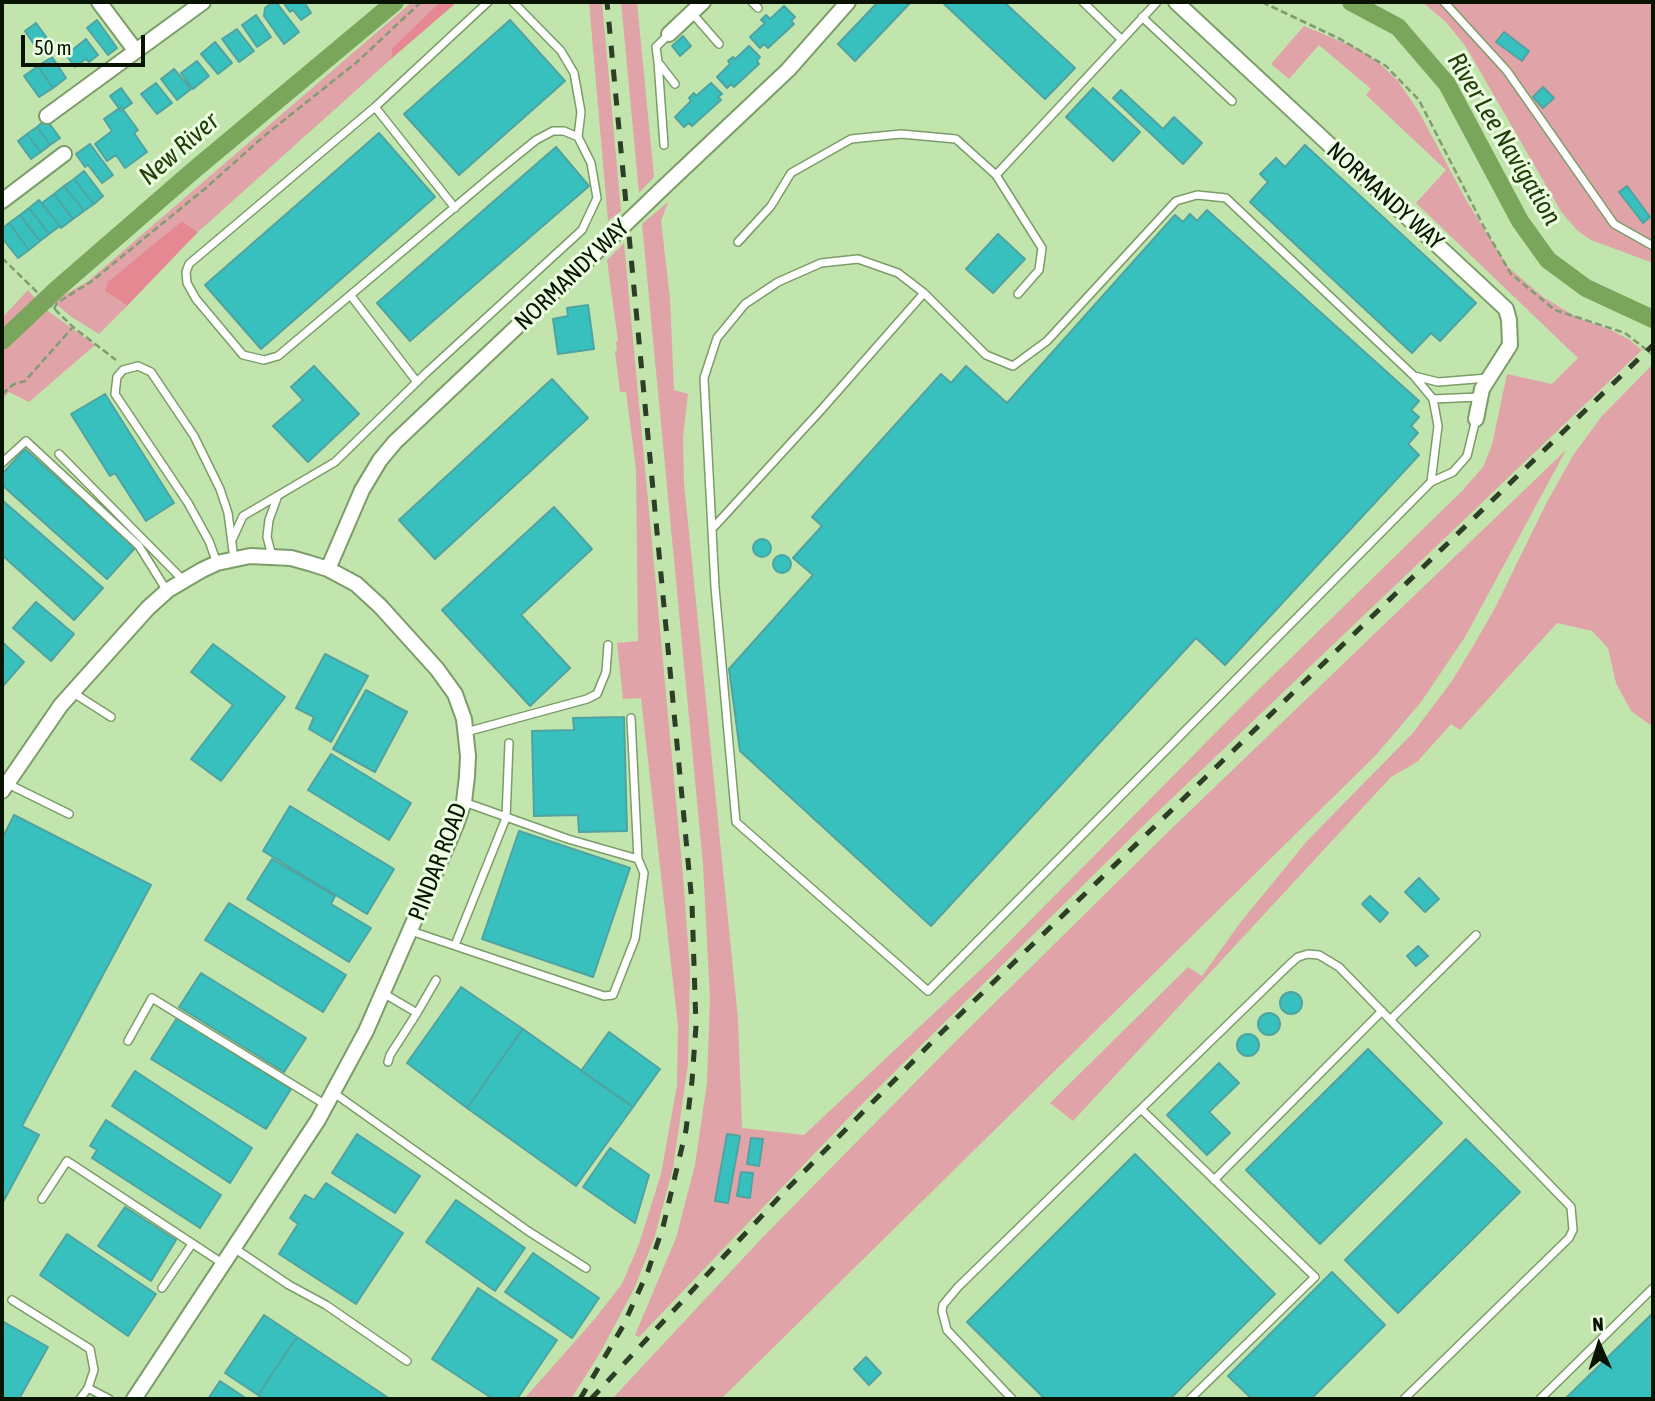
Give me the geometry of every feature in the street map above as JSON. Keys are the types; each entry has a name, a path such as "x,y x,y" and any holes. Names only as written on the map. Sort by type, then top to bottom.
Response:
{"street":[{"path":"99,2 135,50"},
{"path":"47,116 203,2"},
{"path":"669,34 703,2"},
{"name":"NORMANDY WAY","path":"328,569 343,528 362,490 380,460 395,442 788,70 848,2"},
{"name":"NORMANDY WAY","path":"1176,2 1506,309 1510,345 1479,397 1476,419"},
{"path":"2,201 64,154"},
{"name":"PINDAR ROAD","path":"4,788 72,692 138,618 183,580 217,563 250,556 291,558 328,569 356,584 437,669 455,694 466,732 468,756 464,802 383,993 330,1099 134,1399"}],"lane":[{"path":"488,2 375,107 189,264 186,272 187,283 196,299 243,355 264,360 278,356 536,140 553,131 564,131 578,136"},
{"path":"233,538 243,516 335,462 582,230 597,198 591,163 578,136 581,112 574,73 561,51 513,2"},
{"path":"1083,2 1122,40"},
{"path":"996,175 1157,2"},
{"path":"1444,2 1507,71 1614,223 1653,246"},
{"path":"692,12 719,44"},
{"path":"1142,17 1232,101"},
{"path":"664,145 656,47 669,34"},
{"path":"658,62 675,84"},
{"path":"375,107 455,208"},
{"path":"738,242 771,206 791,173 851,139 901,134 956,139 996,175 1042,248 1039,270 1018,294"},
{"path":"1431,482 1438,426 1433,399 1414,376 1226,198 1198,195 1176,201 1047,341 1013,366 986,355 924,293 898,273 858,259 821,263 778,282 745,304 717,338 704,378 715,587 736,822 928,991 1431,482 1453,472 1467,456 1476,419"},
{"path":"712,529 924,293"},
{"path":"351,296 418,382"},
{"path":"217,563 209,541 188,503 115,394 117,377 124,370 131,367 145,368 151,372 194,436 220,488 229,513 234,559"},
{"path":"1414,376 1438,382 1489,377"},
{"path":"1433,399 1479,397"},
{"path":"2,463 26,441 139,546 167,592"},
{"path":"59,454 183,580"},
{"path":"277,497 269,520 267,537 271,552 278,558"},
{"path":"466,732 597,694 606,673 608,645"},
{"path":"72,692 111,717"},
{"path":"411,931 604,996 612,995 635,939 645,873 638,859 631,718"},
{"path":"455,945 506,818 509,743"},
{"path":"4,788 69,814"},
{"path":"464,802 506,818 638,859"},
{"path":"1390,1020 1476,935"},
{"path":"1012,1399 947,1330 943,1322 943,1305 958,1287 1297,957 1319,955 1330,959 1571,1207 1573,1230 1569,1238 1404,1399"},
{"path":"388,1062 436,980"},
{"path":"383,993 417,1013"},
{"path":"128,1041 152,998 330,1099 586,1268"},
{"path":"1214,1180 1382,1012"},
{"path":"1141,1109 1315,1277 1195,1398"},
{"path":"42,1199 66,1161 222,1263"},
{"path":"162,1289 192,1244"},
{"path":"233,1247 289,1285 326,1305 407,1361"},
{"path":"1540,1399 1653,1288"},
{"path":"12,1300 90,1349 94,1370 88,1388 80,1399"},
{"path":"88,1388 109,1399"}],"path":[{"path":"54,309 57,303 92,281 207,187 264,136 348,69 421,2"},
{"path":"1262,2 1340,39 1386,66 1419,100 1511,274 1555,310 1625,332 1653,355"},
{"path":"2,258 73,327 103,352 131,367"},
{"path":"2,394 15,384 25,381 73,327"}],"shaded area":[{"path":"412,2 440,2 392,48 391,59 198,232 182,221 106,292 127,306 99,334 70,316 53,301 87,282"},
{"path":"440,2 457,2 391,59 392,48"},
{"path":"589,2 602,2 621,211 608,221"},
{"path":"621,2 637,2 654,177 639,193"},
{"path":"1422,2 1653,2 1653,263 1591,240 1578,231 1562,213 1466,47 1446,22"},
{"path":"1304,26 1354,47 1377,61 1398,81 1419,112 1466,200 1508,267 1543,297 1578,318 1628,339 1642,350 1144,825 858,1108 639,1337 635,1335 676,1238 695,1165 707,1083 710,999 703,864 642,224 668,202 661,221 670,298 674,390 688,394 683,437 684,483 738,1019 742,1128 804,1135 994,957 1250,698 1463,490 1483,467 1492,445 1507,374 1552,384 1578,358 1416,203 1446,170 1366,95 1371,89 1319,45 1289,79 1271,64"},
{"path":"182,221 198,232 127,306 105,291 108,282"},
{"path":"624,243 683,876 690,971 688,1064 673,1168 654,1239 634,1289 600,1353 571,1399 524,1399 622,1284 639,1244 661,1174 677,1085 678,1026 641,698 623,699 617,643 638,641 636,469 626,392 620,392 615,351 618,341 607,260"},
{"path":"28,290 45,309 95,345 29,402 9,392 2,399 2,318"},
{"path":"1653,364 1653,727 1631,711 1616,683 1608,648 1592,631 1557,623 1460,730 1451,724 1417,762 1391,777 1073,1121 1050,1103 1188,967 1202,976 1240,923 1307,841 1412,734 1452,681 1475,643 1574,454 1602,416"},
{"path":"1566,450 1465,637 1421,702 1376,755 721,1399 612,1399 762,1238 954,1043 1169,831"}],"building":[{"path":"276,2 299,32 284,44 264,16 265,8"},
{"path":"283,2 304,2 311,13 301,20 293,10 290,12"},
{"path":"878,2 911,2 855,61 838,44"},
{"path":"942,2 1004,2 1075,68 1045,99"},
{"path":"784,6 795,17 791,21 794,24 768,48 764,44 760,48 750,37 765,23 761,20 766,15 770,19"},
{"path":"256,15 271,37 257,47 242,25"},
{"path":"97,20 117,48 108,55 87,28"},
{"path":"510,20 565,81 459,175 404,114"},
{"path":"36,23 47,38 35,46 25,31"},
{"path":"237,29 254,51 239,62 222,39"},
{"path":"1504,32 1529,51 1522,61 1496,42"},
{"path":"683,36 691,46 680,56 672,46"},
{"path":"86,39 98,55 75,67 66,55"},
{"path":"215,42 232,63 218,74 201,54"},
{"path":"749,46 760,57 757,61 759,64 734,87 731,84 727,88 717,77 730,64 728,61 733,57 735,59"},
{"path":"52,57 66,78 53,88 38,66"},
{"path":"197,61 209,76 193,89 181,73"},
{"path":"38,66 53,88 39,97 24,76"},
{"path":"174,69 191,89 177,100 161,79"},
{"path":"156,83 172,103 157,114 141,94"},
{"path":"711,83 722,94 718,97 721,100 692,126 689,123 684,127 675,117 691,101 689,98 694,93 696,96"},
{"path":"1543,87 1554,98 1543,108 1533,97"},
{"path":"121,88 132,103 121,111 110,96"},
{"path":"1093,88 1140,132 1113,161 1066,117"},
{"path":"1121,90 1163,129 1174,117 1202,143 1183,164 1113,98"},
{"path":"121,107 138,130 134,133 147,152 125,168 116,155 107,161 95,144 112,131 104,119"},
{"path":"46,119 60,138 50,145 37,127"},
{"path":"37,127 50,145 41,152 27,134"},
{"path":"379,133 435,197 261,349 205,285"},
{"path":"27,134 41,152 31,159 18,141"},
{"path":"90,144 113,175 102,183 76,154"},
{"path":"1305,145 1476,303 1440,341 1431,333 1412,353 1250,202 1268,182 1260,174 1276,158 1285,167"},
{"path":"556,147 589,186 410,341 377,303"},
{"path":"84,171 103,196 94,204 74,179"},
{"path":"74,179 94,204 84,211 64,186"},
{"path":"64,186 84,211 73,219 54,194"},
{"path":"1627,186 1650,217 1643,223 1619,192"},
{"path":"54,194 73,219 61,228 42,203"},
{"path":"39,200 60,226 49,234 29,208"},
{"path":"29,208 49,234 40,241 20,215"},
{"path":"1207,210 1419,401 1411,410 1419,417 1411,426 1418,433 1408,444 1419,455 1225,665 1196,638 931,926 740,751 729,669 813,575 793,558 822,526 812,517 941,374 951,383 966,366 1007,403 1175,215 1183,222 1190,214 1197,221"},
{"path":"20,215 40,241 29,250 9,223"},
{"path":"9,223 29,250 18,258 2,238 2,229"},
{"path":"998,234 1025,259 993,293 966,269"},
{"path":"588,305 594,349 558,354 553,319 568,316 567,308"},
{"path":"314,366 359,414 308,462 273,426 303,400 291,387"},
{"path":"552,379 588,418 435,559 399,520"},
{"path":"105,394 174,503 146,521 115,473 110,476 71,414"},
{"path":"25,449 135,548 107,579 2,485 2,474"},
{"path":"2,500 103,588 74,620 2,555"},
{"path":"554,507 592,549 521,615 570,668 530,706 442,610"},
{"path":"758,539 766,539 771,548 769,555 758,557 753,552 753,544"},
{"path":"778,555 786,555 791,564 789,571 778,573 773,568 773,560"},
{"path":"36,602 74,634 51,661 13,628"},
{"path":"2,642 24,662 2,687"},
{"path":"213,644 285,697 221,781 191,759 233,705 191,672"},
{"path":"325,654 368,676 331,742 309,729 314,717 296,708"},
{"path":"366,690 407,712 375,772 333,749"},
{"path":"624,717 627,831 579,832 578,815 534,816 532,731 574,730 573,718"},
{"path":"331,754 411,803 389,840 308,790"},
{"path":"290,806 394,869 367,914 263,851"},
{"path":"14,815 151,885 22,1126 39,1135 2,1204 2,839"},
{"path":"519,831 630,868 593,977 482,939"},
{"path":"272,859 335,896 331,904 371,928 349,962 247,899"},
{"path":"1419,878 1439,899 1425,912 1405,892"},
{"path":"1370,896 1388,913 1380,922 1362,904"},
{"path":"229,903 346,975 323,1012 205,940"},
{"path":"1418,946 1428,956 1416,966 1407,956"},
{"path":"201,973 306,1038 284,1072 179,1007"},
{"path":"461,987 523,1029 467,1108 407,1063"},
{"path":"1291,992 1299,995 1302,1003 1299,1011 1291,1014 1283,1011 1280,1003 1283,995"},
{"path":"1269,1013 1277,1016 1280,1024 1277,1032 1269,1035 1261,1032 1258,1024 1261,1016"},
{"path":"177,1018 291,1089 266,1129 151,1059"},
{"path":"523,1029 633,1107 576,1186 467,1108"},
{"path":"609,1032 660,1069 633,1107 581,1071"},
{"path":"1248,1034 1256,1037 1259,1045 1256,1053 1248,1056 1240,1053 1237,1045 1240,1037"},
{"path":"1368,1049 1442,1123 1320,1244 1246,1170"},
{"path":"1219,1063 1239,1083 1209,1112 1230,1133 1207,1155 1167,1115"},
{"path":"135,1071 252,1148 230,1183 112,1106"},
{"path":"106,1120 221,1195 200,1228 92,1158 97,1150 90,1146"},
{"path":"357,1134 420,1176 395,1213 332,1173"},
{"path":"727,1134 740,1136 728,1203 715,1201"},
{"path":"751,1138 763,1139 759,1166 747,1164"},
{"path":"1466,1139 1520,1192 1398,1313 1345,1260"},
{"path":"610,1148 649,1175 635,1223 583,1187"},
{"path":"1135,1154 1275,1294 1170,1399 1045,1399 967,1322"},
{"path":"741,1172 753,1173 750,1198 737,1196"},
{"path":"326,1183 403,1233 356,1304 279,1254 298,1224 290,1218 305,1195 314,1200"},
{"path":"456,1200 525,1248 495,1291 426,1242"},
{"path":"125,1207 176,1240 151,1281 98,1246"},
{"path":"67,1234 156,1294 128,1336 40,1275"},
{"path":"533,1253 599,1298 572,1338 505,1292"},
{"path":"1332,1272 1385,1325 1311,1399 1252,1399 1228,1376"},
{"path":"478,1288 557,1340 517,1399 493,1399 432,1359"},
{"path":"1653,1313 1653,1399 1565,1399"},
{"path":"264,1315 297,1337 258,1395 225,1373"},
{"path":"2,1321 48,1347 19,1399 2,1399"},
{"path":"297,1337 390,1399 264,1399 258,1395"},
{"path":"866,1357 881,1373 869,1385 854,1369"},
{"path":"220,1381 247,1399 208,1399"}],"waterway":[{"name":"New River","path":"2,341 57,289 194,170 395,2"},
{"name":"River Lee Navigation","path":"1351,2 1398,27 1447,84 1520,221 1548,260 1586,288 1653,319"}],"railway":[{"path":"580,1399 623,1326 648,1271 663,1227 686,1130 696,1026 692,903 607,2"},
{"path":"591,1399 784,1192 943,1031 1653,345"}]}
